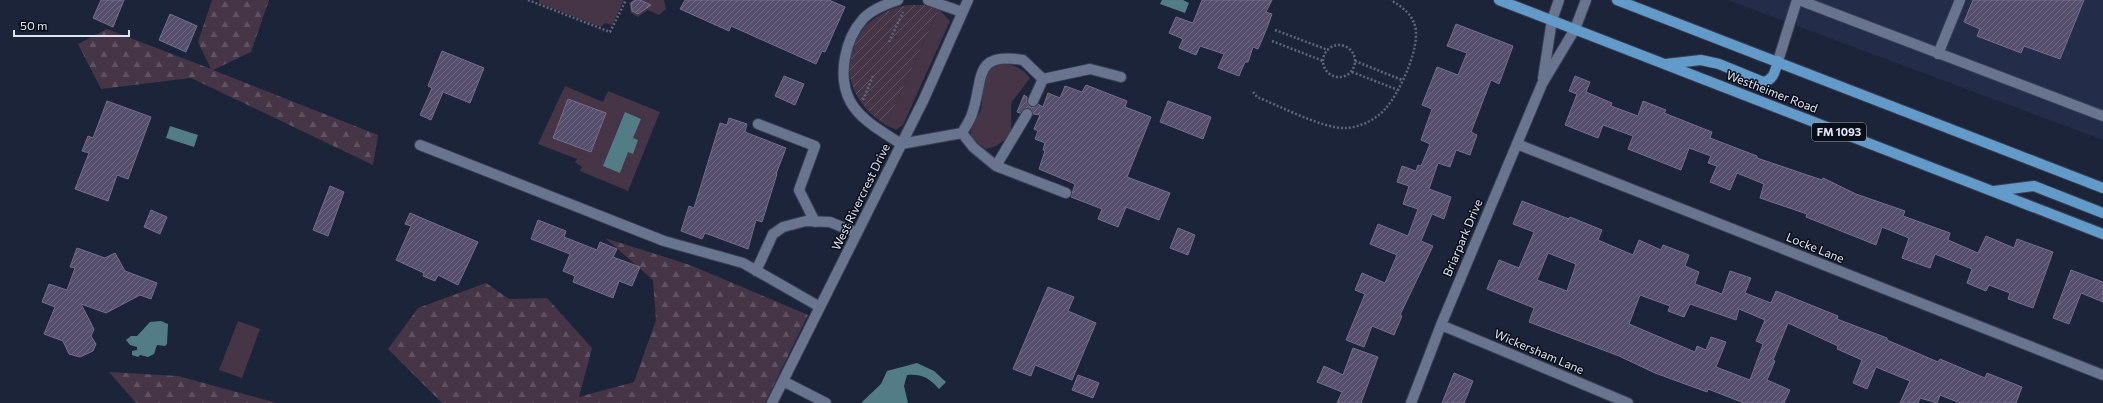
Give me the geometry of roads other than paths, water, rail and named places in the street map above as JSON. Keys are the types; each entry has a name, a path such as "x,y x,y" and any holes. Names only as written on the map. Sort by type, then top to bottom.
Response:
{"main road":[{"name":"Westheimer Road","path":"1499,0 2103,234"},
{"path":"1617,0 2103,188"},
{"path":"1664,65 1701,60 1719,64 1763,82 1768,81 1773,77 1778,61"},
{"path":"1992,191 2034,186 2103,213"}],"street":[{"path":"928,0 962,12"},
{"name":"West Rivercrest Drive","path":"772,403 924,98 968,0"},
{"name":"Briarpark Drive","path":"1542,84 1552,20 1559,0"},
{"name":"Briarpark Drive","path":"1411,403 1441,325 1542,84 1575,29 1586,0"},
{"path":"1778,61 1798,0 2103,116"},
{"path":"1938,54 1960,0"},
{"path":"901,4 875,10 863,19 850,40 844,63 845,81 850,100 858,111 879,130 901,144 962,133"},
{"path":"962,133 972,114 982,71 989,62 1002,58 1024,60 1043,79"},
{"path":"1043,79 1090,69 1121,77"},
{"path":"1033,101 1043,79"},
{"path":"996,166 1027,114"},
{"path":"758,124 815,146 799,190 815,222"},
{"path":"962,133 973,146 996,166 1066,193"},
{"name":"Locke Lane","path":"1517,144 2103,375"},
{"path":"420,145 664,241 743,263 820,308"},
{"path":"756,271 773,234 783,227 806,222 830,222 857,233"},
{"name":"Wickersham Lane","path":"1441,325 1628,403"},
{"path":"783,381 826,403"}]}
